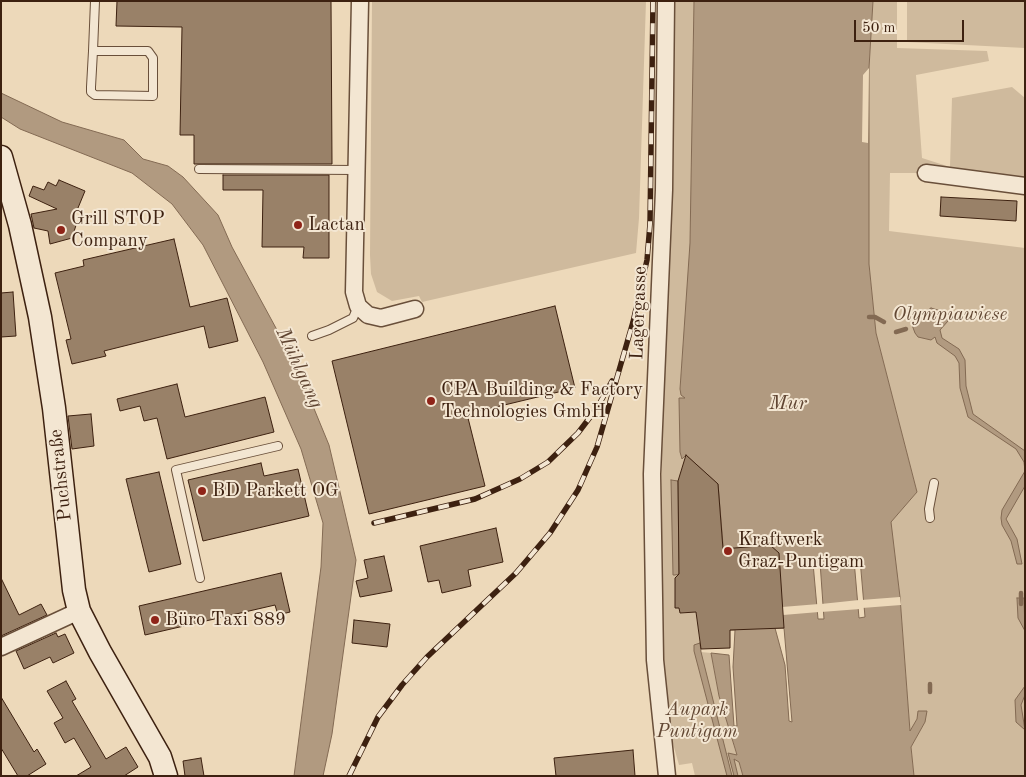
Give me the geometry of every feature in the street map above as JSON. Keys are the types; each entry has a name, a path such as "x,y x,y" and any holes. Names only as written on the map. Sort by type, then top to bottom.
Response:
{"main road":[{"name":"Puchstraße","path":"1,157 20,226 41,326 54,408 73,582 79,611 100,652 160,757 166,776"}],"street":[{"path":"360,1 354,292 358,306 368,315 381,318 415,309"},
{"name":"Lagergasse","path":"666,1 664,190 652,474 655,660 667,776"},
{"path":"926,173 1025,186"},
{"path":"1,647 79,611"}],"lane":[{"path":"92,51 148,51 152,58 153,96 96,95 92,92 92,51 95,1"},
{"path":"199,169 356,170"},
{"path":"312,336 353,318 358,306"},
{"path":"200,578 176,470 278,446"},
{"path":"930,518 929,509 934,483"}],"green space":[{"path":"372,1 646,1 639,218 636,253 422,302 419,296 392,301 377,292 371,274 370,255"},
{"name":"Aupark Puntigam","path":"674,1 694,1 690,260 680,389 685,397 686,455 678,481 679,574 675,578 675,608 679,608 680,613 696,612 701,652 711,653 719,696 743,776 695,776 692,763 679,765 667,722 661,658 662,440"},
{"name":"Olympiawiese","path":"873,1 897,1 897,48 987,51 989,61 916,75 922,158 950,167 952,98 1012,87 1025,98 1025,186 926,173 890,173 889,231 1025,248 1025,776 914,776 911,747 925,722 917,719 910,732 900,597 890,522 917,492 876,333 869,264 869,68"},
{"path":"907,1 1025,1 1025,48 907,42"}],"water":[{"name":"Mur","path":"694,1 873,1 869,68 869,264 876,333 917,492 891,522 900,597 910,731 917,719 918,711 927,711 925,722 911,747 914,776 743,776 739,762 734,759 738,776 734,776 728,753 737,755 719,696 711,653 729,655 734,726 737,726 733,667 735,630 730,630 718,484 686,455 682,459 680,452 679,398 685,398 681,395 680,389 690,243","holes":["860,559 865,617 859,618 854,560","820,562 824,619 818,619 813,563","775,628 784,628 792,722 789,721 785,665"]},
{"name":"Mühlgang","path":"1,93 62,122 124,140 143,159 168,166 183,177 218,215 232,247 296,365 329,445 356,560 332,734 323,776 294,776 321,567 323,523 301,449 263,362 203,245 172,204 132,173 20,129 1,117"},
{"path":"931,308 944,312 948,321 940,330 942,338 959,349 965,360 966,386 973,414 1025,451 1025,471 1024,462 1016,449 968,417 960,388 959,363 955,356 937,343 935,337 931,340 918,337 915,333 912,325 919,316"},
{"path":"1025,471 1025,486 1006,519 1017,539 1022,564 1017,564 1011,541 1002,525 1001,518 1002,510"},
{"path":"671,480 678,481 679,574 675,575 673,575"},
{"path":"1017,598 1024,598 1025,631 1018,618"},
{"path":"700,643 732,776 727,776 694,651 694,645"},
{"path":"1025,686 1025,695 1021,705 1025,730 1016,722 1015,700"}],"pier":[{"path":"869,68 868,143 862,142 863,75"},
{"path":"900,597 901,605 862,608 861,600"},
{"path":"859,600 860,609 821,612 821,604"},
{"path":"819,604 819,612 783,615 782,607"}],"building":[{"path":"117,1 331,1 332,164 194,164 194,135 180,135 182,27 116,26"},
{"path":"223,175 329,175 329,258 303,258 304,247 262,247 263,190 223,190"},
{"path":"59,180 85,191 73,220 77,222 72,238 50,244 48,231 34,228 31,214 57,209 29,196 33,186 44,190 48,182 56,186"},
{"path":"941,197 1017,201 1016,221 940,216"},
{"path":"174,239 190,307 227,298 238,341 209,348 204,326 104,351 106,356 72,364 66,340 71,339 55,273 84,266 83,260"},
{"path":"13,292 16,336 1,337 1,293"},
{"name":"CPA Building & Factory Technologies GmbH","path":"555,306 575,388 467,414 485,486 369,514 332,361"},
{"path":"177,384 185,417 265,397 274,432 167,459 157,418 144,421 140,406 120,411 117,399"},
{"path":"91,414 94,446 72,449 68,416"},
{"name":"Kraftwerk Graz-Puntigam","path":"686,455 718,484 723,549 770,545 779,553 784,628 730,630 730,648 701,649 696,612 680,613 679,608 675,608 675,578 679,574 678,481"},
{"path":"261,463 264,476 298,469 309,516 203,541 188,480"},
{"path":"159,472 181,564 149,572 126,479"},
{"path":"496,528 503,562 468,570 471,586 442,593 439,580 428,582 420,546"},
{"path":"384,556 392,591 360,597 356,581 368,578 364,560"},
{"path":"281,573 290,612 278,615 275,605 145,635 139,606"},
{"path":"1,578 19,615 41,604 47,615 1,636"},
{"path":"354,620 390,624 387,647 352,643"},
{"path":"56,633 58,637 65,634 74,653 53,663 50,657 24,669 16,651"},
{"path":"66,681 76,699 72,701 106,759 126,747 138,767 124,776 76,776 91,767 74,738 65,743 54,723 63,718 47,691"},
{"path":"1,697 34,752 37,749 46,764 27,776 18,776 1,748"},
{"path":"633,750 635,776 556,776 554,758"},
{"path":"201,758 204,776 185,776 183,761"}],"waterway":[{"path":"869,317 875,317 884,322"},
{"path":"896,332 906,329"},
{"path":"1021,593 1021,604"},
{"path":"930,684 930,692"}],"railway":[{"path":"349,776 378,717 402,685 427,657 516,573 550,533 578,490 597,447 633,322 647,260 650,224 653,1"},
{"path":"374,523 475,499 520,479 548,462 578,433 597,408 612,381"}],"place":[{"name":"Lactan","path":"298,225"},
{"name":"Grill STOP Company","path":"61,230"},
{"name":"CPA Building & Factory Technologies GmbH","path":"431,401"},
{"name":"BD Parkett OG","path":"202,491"},
{"name":"Kraftwerk Graz-Puntigam","path":"728,551"},
{"name":"Büro Taxi 889","path":"155,620"}]}
